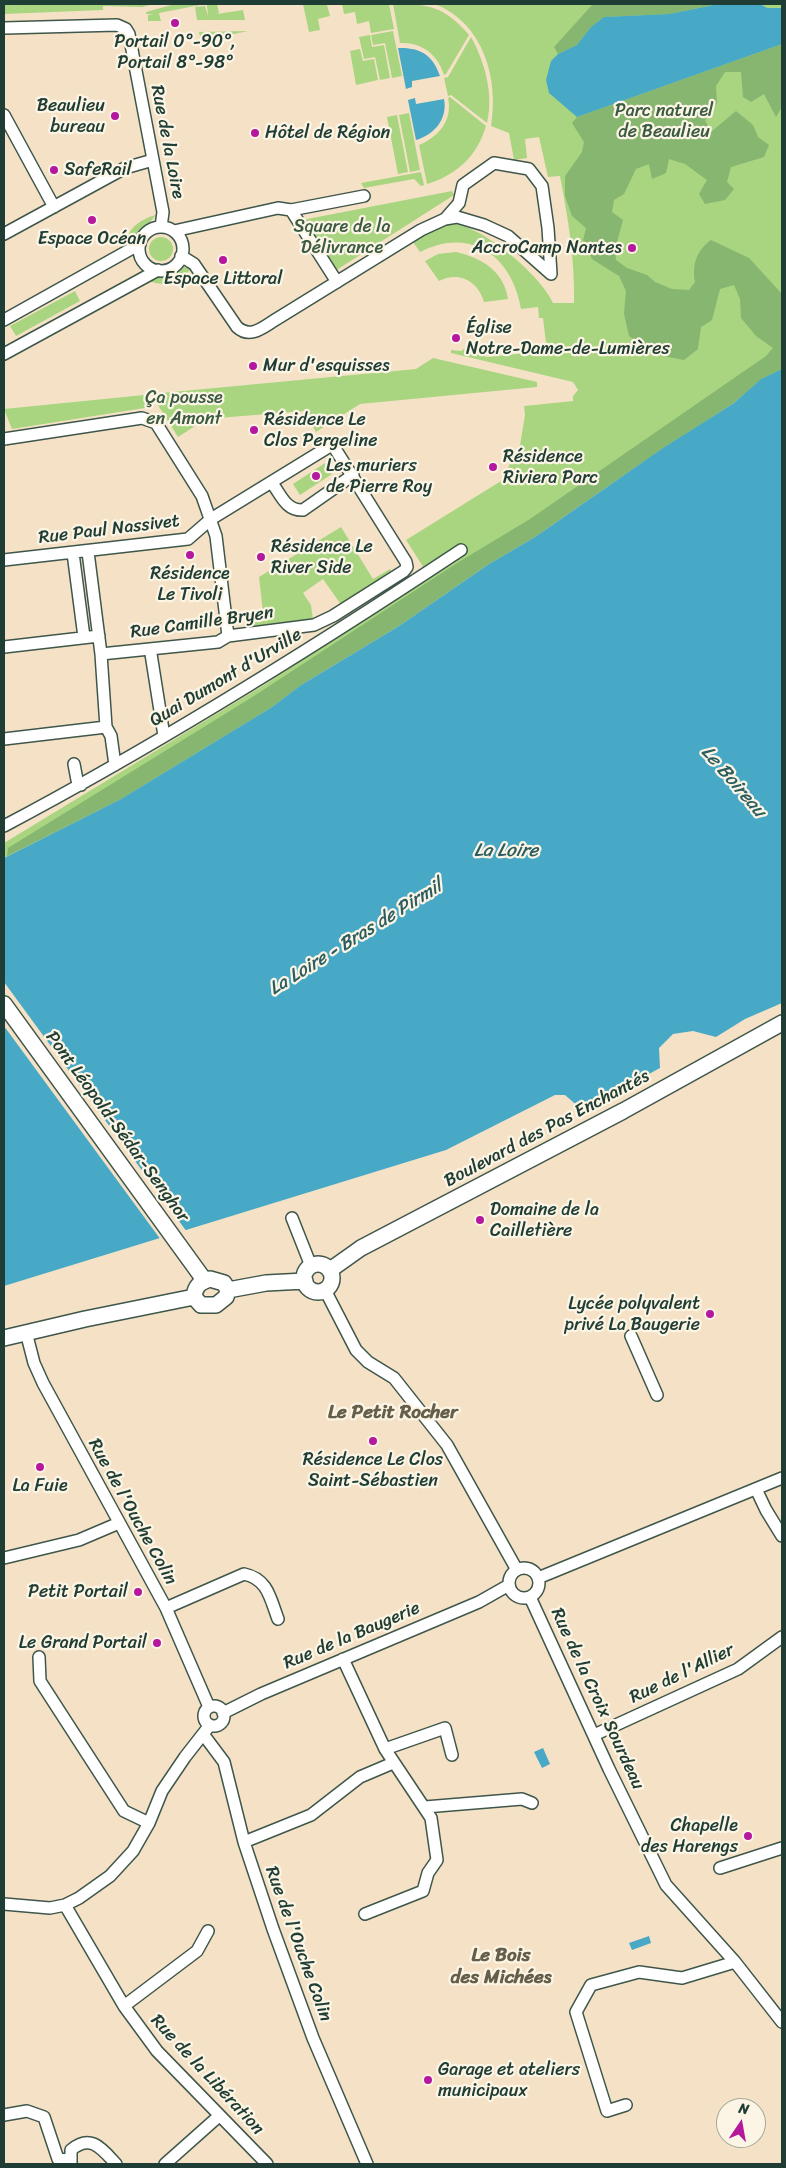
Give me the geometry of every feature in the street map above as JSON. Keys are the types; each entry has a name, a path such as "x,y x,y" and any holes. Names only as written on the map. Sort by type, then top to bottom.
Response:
{"main road":[{"name":"Pont Léopold-Sédar-Senghor","path":"4,1004 203,1276"},
{"name":"Boulevard des Pas Enchantés","path":"330,1270 361,1248 580,1134 782,1023"},
{"path":"320,1264 330,1270 332,1281 325,1290 312,1290 305,1281 306,1271 312,1266 320,1264"},
{"path":"194,1297 203,1276 220,1281 228,1290"},
{"path":"228,1290 266,1283 305,1281"},
{"path":"194,1297 201,1305 211,1306 222,1303 226,1298 228,1290"},
{"path":"4,1338 194,1297"}],"street":[{"name":"Rue de la Loire","path":"4,28 117,25 126,29 129,34 163,212 161,227"},
{"path":"4,115 54,207"},
{"path":"4,234 125,168 153,160"},
{"path":"182,256 194,264 240,330 253,333 422,230 444,219 460,203 463,186 494,163 529,169 542,186 548,228 551,274 508,236 484,225 457,218 444,219"},
{"path":"158,270 150,267 143,261 140,254 140,244 147,232 161,227 174,231 278,208 291,210 364,196"},
{"path":"291,210 337,282"},
{"path":"4,354 158,270 173,267 182,256 182,242 174,231"},
{"path":"4,320 140,244"},
{"path":"4,439 146,418 156,423 202,496 211,519 216,536 228,636"},
{"name":"Rue Paul Nassivet","path":"4,560 88,552 188,539 211,519 330,446 334,446 353,475"},
{"path":"272,483 288,507 294,510 303,510 353,475"},
{"name":"Quai Dumont d'Urville","path":"307,626 333,616 404,571 407,567 406,562 353,475"},
{"name":"Quai Dumont d'Urville","path":"4,826 81,785 261,679 461,550"},
{"path":"88,552 101,654 106,727 111,736 115,765"},
{"path":"73,553 84,637"},
{"name":"Rue Camille Bryen","path":"101,654 218,642 228,636 307,626"},
{"path":"4,647 99,636"},
{"path":"151,654 164,736"},
{"path":"4,739 106,727"},
{"path":"74,764 77,780 81,785"},
{"path":"292,1218 312,1266"},
{"path":"325,1290 356,1350 368,1362 394,1378 447,1445 517,1570"},
{"name":"Rue de l'Ouche Colin","path":"26,1332 34,1363 43,1383 166,1608 209,1707"},
{"path":"631,1336 657,1396"},
{"path":"538,1578 782,1478"},
{"path":"756,1489 782,1536"},
{"path":"4,1558 79,1540 118,1523"},
{"path":"524,1568 531,1570 538,1578 536,1591 530,1596 517,1596 511,1589 512,1575 517,1570 524,1568"},
{"path":"166,1608 244,1574 257,1577 265,1586 278,1619"},
{"name":"Rue de la Baugerie","path":"223,1713 343,1659 511,1589"},
{"name":"Rue de la Croix Sourdeau","path":"530,1596 666,1885 735,1962 782,2022"},
{"name":"Rue de l'Allier","path":"594,1735 738,1669 782,1637"},
{"path":"39,1657 40,1682 124,1811 148,1823"},
{"path":"343,1659 385,1749 431,1818 436,1860 428,1873 423,1891 366,1914"},
{"path":"4,1904 50,1908 65,1905 99,1885 123,1864 148,1823 162,1791 185,1757 207,1730 219,1724 223,1719 223,1713 217,1706 209,1707 204,1715 207,1730"},
{"path":"385,1749 445,1728 452,1755"},
{"name":"Rue de l'Ouche Colin","path":"207,1730 224,1762 244,1842 313,2038 368,2164"},
{"path":"244,1842 311,1815 360,1777 393,1763"},
{"path":"425,1807 522,1799 532,1803"},
{"path":"720,1868 782,1848"},
{"name":"Rue de la Libération","path":"65,1905 124,2006 161,2056 267,2164"},
{"path":"124,2006 197,1951 208,1931"},
{"path":"626,2105 607,2111 576,2012 591,1985 639,1972 682,1978 735,1962"},
{"path":"4,2116 27,2111 44,2117 58,2159 70,2162 71,2150 81,2143 89,2143 100,2147 116,2164"},
{"path":"165,2164 219,2116"}],"green space":[{"path":"4,4 154,4 142,7 103,6 103,10 4,14"},
{"path":"175,4 205,4 159,13 161,21 148,21 148,15 154,14 146,14 146,12"},
{"path":"217,4 219,13 217,14 243,10 245,20 197,20 195,7 205,6 208,16 207,5"},
{"path":"303,4 331,4 327,5 330,16 318,19 320,30 309,32"},
{"path":"342,4 389,4 394,29 371,33 369,21 357,24 355,12 344,14"},
{"path":"393,4 426,6 443,12 460,25 469,35 446,74 444,75 438,61 428,51 408,43 400,43"},
{"name":"Parc naturel de Beaulieu","path":"435,4 782,4 782,369 696,428 301,685 272,707 121,799 4,858 4,843 264,685 429,576 406,540 501,481 520,445 525,415 524,406 573,401 573,396 578,390 573,382 451,353 451,350 461,351 471,345 486,357 547,351 543,318 539,318 538,307 521,309 509,274 499,261 486,251 472,245 456,242 439,245 420,252 413,242 443,224 456,224 471,229 488,238 521,264 535,278 553,303 574,303 573,270 560,176 548,177 539,137 525,139 527,158 514,160 509,133 491,126 493,108 489,71 484,54 476,38 465,24 452,13"},
{"path":"593,4 719,4 669,14 604,17 591,27 577,45 558,54 554,47"},
{"path":"248,31 201,41 199,32"},
{"path":"393,31 402,76 392,78 385,43 373,45 371,35"},
{"path":"370,35 372,47 384,45 390,78 380,80 375,57 364,59 359,37"},
{"path":"471,37 487,79 489,112 487,123 451,95 448,96 444,78 448,77"},
{"path":"782,44 782,107 776,117 764,94 751,102 743,97 741,72 725,72 716,86 717,103 705,120 711,132 736,111 753,125 758,137 769,145 764,157 731,167 727,182 734,189 725,200 705,204 699,194 707,180 685,164 669,159 666,173 652,179 649,164 636,169 624,194 614,200 612,212 623,220 615,250 616,260 627,268 647,275 655,282 672,289 689,290 695,282 694,270 696,259 711,240 749,258 782,294 782,369 761,379 734,403 663,448 535,537 489,564 399,626 301,685 272,707 121,799 7,856 8,848 254,696 457,563 530,519 766,356 773,348 756,336 741,318 740,299 734,285 720,289 712,320 701,327 698,349 684,360 653,354 629,336 624,314 626,291 619,276 592,259 583,240 586,228 572,216 565,196 565,176 582,152 584,142 572,123 577,117"},
{"path":"360,49 363,61 374,59 378,80 356,85 350,51"},
{"path":"450,97 486,126 477,146 464,163 448,175 427,184 419,145 438,133 446,121 449,106 448,98"},
{"path":"409,113 420,170 410,172 399,115"},
{"path":"397,115 408,172 398,174 387,117"},
{"path":"421,172 424,185 421,186 414,179 364,188 361,183"},
{"name":"Square de la Délivrance","path":"452,191 454,195 335,271 302,220"},
{"path":"156,215 129,247 128,235 131,230 145,219"},
{"path":"161,237 166,238 172,244 172,254 166,260 161,261 156,260 150,254 149,249 150,244 156,238"},
{"path":"456,252 483,262 497,273 506,289 508,299 484,302 477,288 467,280 454,277 439,281 425,261 438,254"},
{"path":"183,267 191,268 182,277 171,283 159,284 147,280 168,274"},
{"path":"75,291 80,301 16,336 10,326"},
{"name":"Ça pousse en Amont","path":"433,358 537,382 537,387 360,404 316,432 304,411 206,419 178,437 151,394 416,369"},
{"path":"144,395 151,407 12,429 4,409"},
{"name":"Les muriers de Pierre Roy","path":"325,463 332,474 300,495 293,484"},
{"path":"341,527 373,579 390,569 393,574 342,606 323,579 303,593 311,605 313,620 249,627 248,623 264,621 259,577"}],"water":[{"path":"719,4 760,4 767,8 782,8 782,44 577,117 549,93 546,80 551,61 558,54 577,45 591,27 604,17 669,14"},
{"path":"398,48 413,49 425,54 434,63 440,76 412,81 412,87 406,89"},
{"path":"415,98 416,104 444,99 445,106 442,119 434,130 423,138 416,140 408,100"},
{"name":"La Loire","path":"782,369 782,1003 745,1019 716,1037 693,1031 673,1034 659,1048 660,1068 588,1107 580,1108 565,1095 555,1095 446,1150 4,1286 4,858 121,799 272,707 301,685 399,626 489,564 535,537 663,448 734,403 761,379"},
{"path":"543,1748 550,1764 542,1768 534,1752"},
{"path":"649,1936 651,1943 632,1950 629,1943"}],"pier":[{"path":"4,982 187,1232 161,1240 4,1026"}],"place":[{"name":"Portail 0°-90°, Portail 8°-98°","path":"175,23"},
{"name":"Beaulieu bureau","path":"115,116"},
{"name":"Hôtel de Région","path":"255,133"},
{"name":"SafeRail","path":"54,170"},
{"name":"Espace Océan","path":"92,220"},
{"name":"AccroCamp Nantes","path":"632,248"},
{"name":"Espace Littoral","path":"223,260"},
{"name":"Église Notre-Dame-de-Lumières","path":"456,338"},
{"name":"Mur d'esquisses","path":"253,366"},
{"name":"Résidence Le Clos Pergeline","path":"254,430"},
{"name":"Résidence Riviera Parc","path":"493,467"},
{"name":"Les muriers de Pierre Roy","path":"316,476"},
{"name":"Résidence Le Tivoli","path":"190,555"},
{"name":"Résidence Le River Side","path":"261,557"},
{"name":"Domaine de la Cailletière","path":"480,1220"},
{"name":"Lycée polyvalent privé La Baugerie","path":"710,1314"},
{"name":"Résidence Le Clos Saint-Sébastien","path":"373,1441"},
{"name":"La Fuie","path":"40,1467"},
{"name":"Petit Portail","path":"138,1592"},
{"name":"Le Grand Portail","path":"157,1643"},
{"name":"Chapelle des Harengs","path":"748,1836"},
{"name":"Garage et ateliers municipaux","path":"428,2080"}],"district":[{"name":"Le Petit Rocher","path":"393,1413"},
{"name":"Le Bois des Michées","path":"501,1967"}],"water label":[{"name":"Le Boireau","path":"733,782"},
{"name":"La Loire - Bras de Pirmil","path":"356,938"}]}
